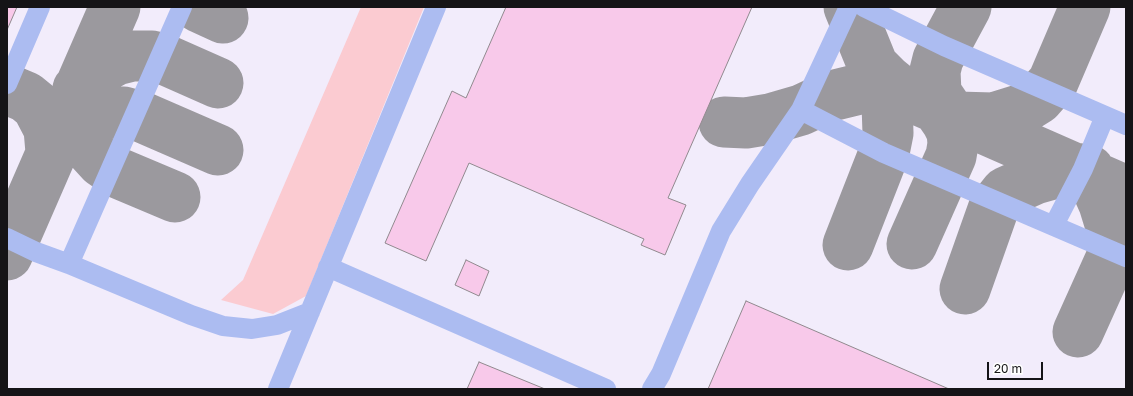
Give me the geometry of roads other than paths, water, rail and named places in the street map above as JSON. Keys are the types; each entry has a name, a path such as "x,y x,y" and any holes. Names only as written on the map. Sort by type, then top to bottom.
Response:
{"lane":[{"path":"7,84 40,7"},
{"path":"69,264 182,7"},
{"path":"278,389 436,7"},
{"path":"652,389 661,374 721,231 750,184 801,110 849,7"},
{"path":"864,7 944,46 1126,125"},
{"path":"801,110 884,153 1126,257"},
{"path":"1054,225 1082,169 1105,116"},
{"path":"7,238 36,252 69,264 191,315 224,326 252,329 271,326 310,312"},
{"path":"328,267 606,389"}]}
